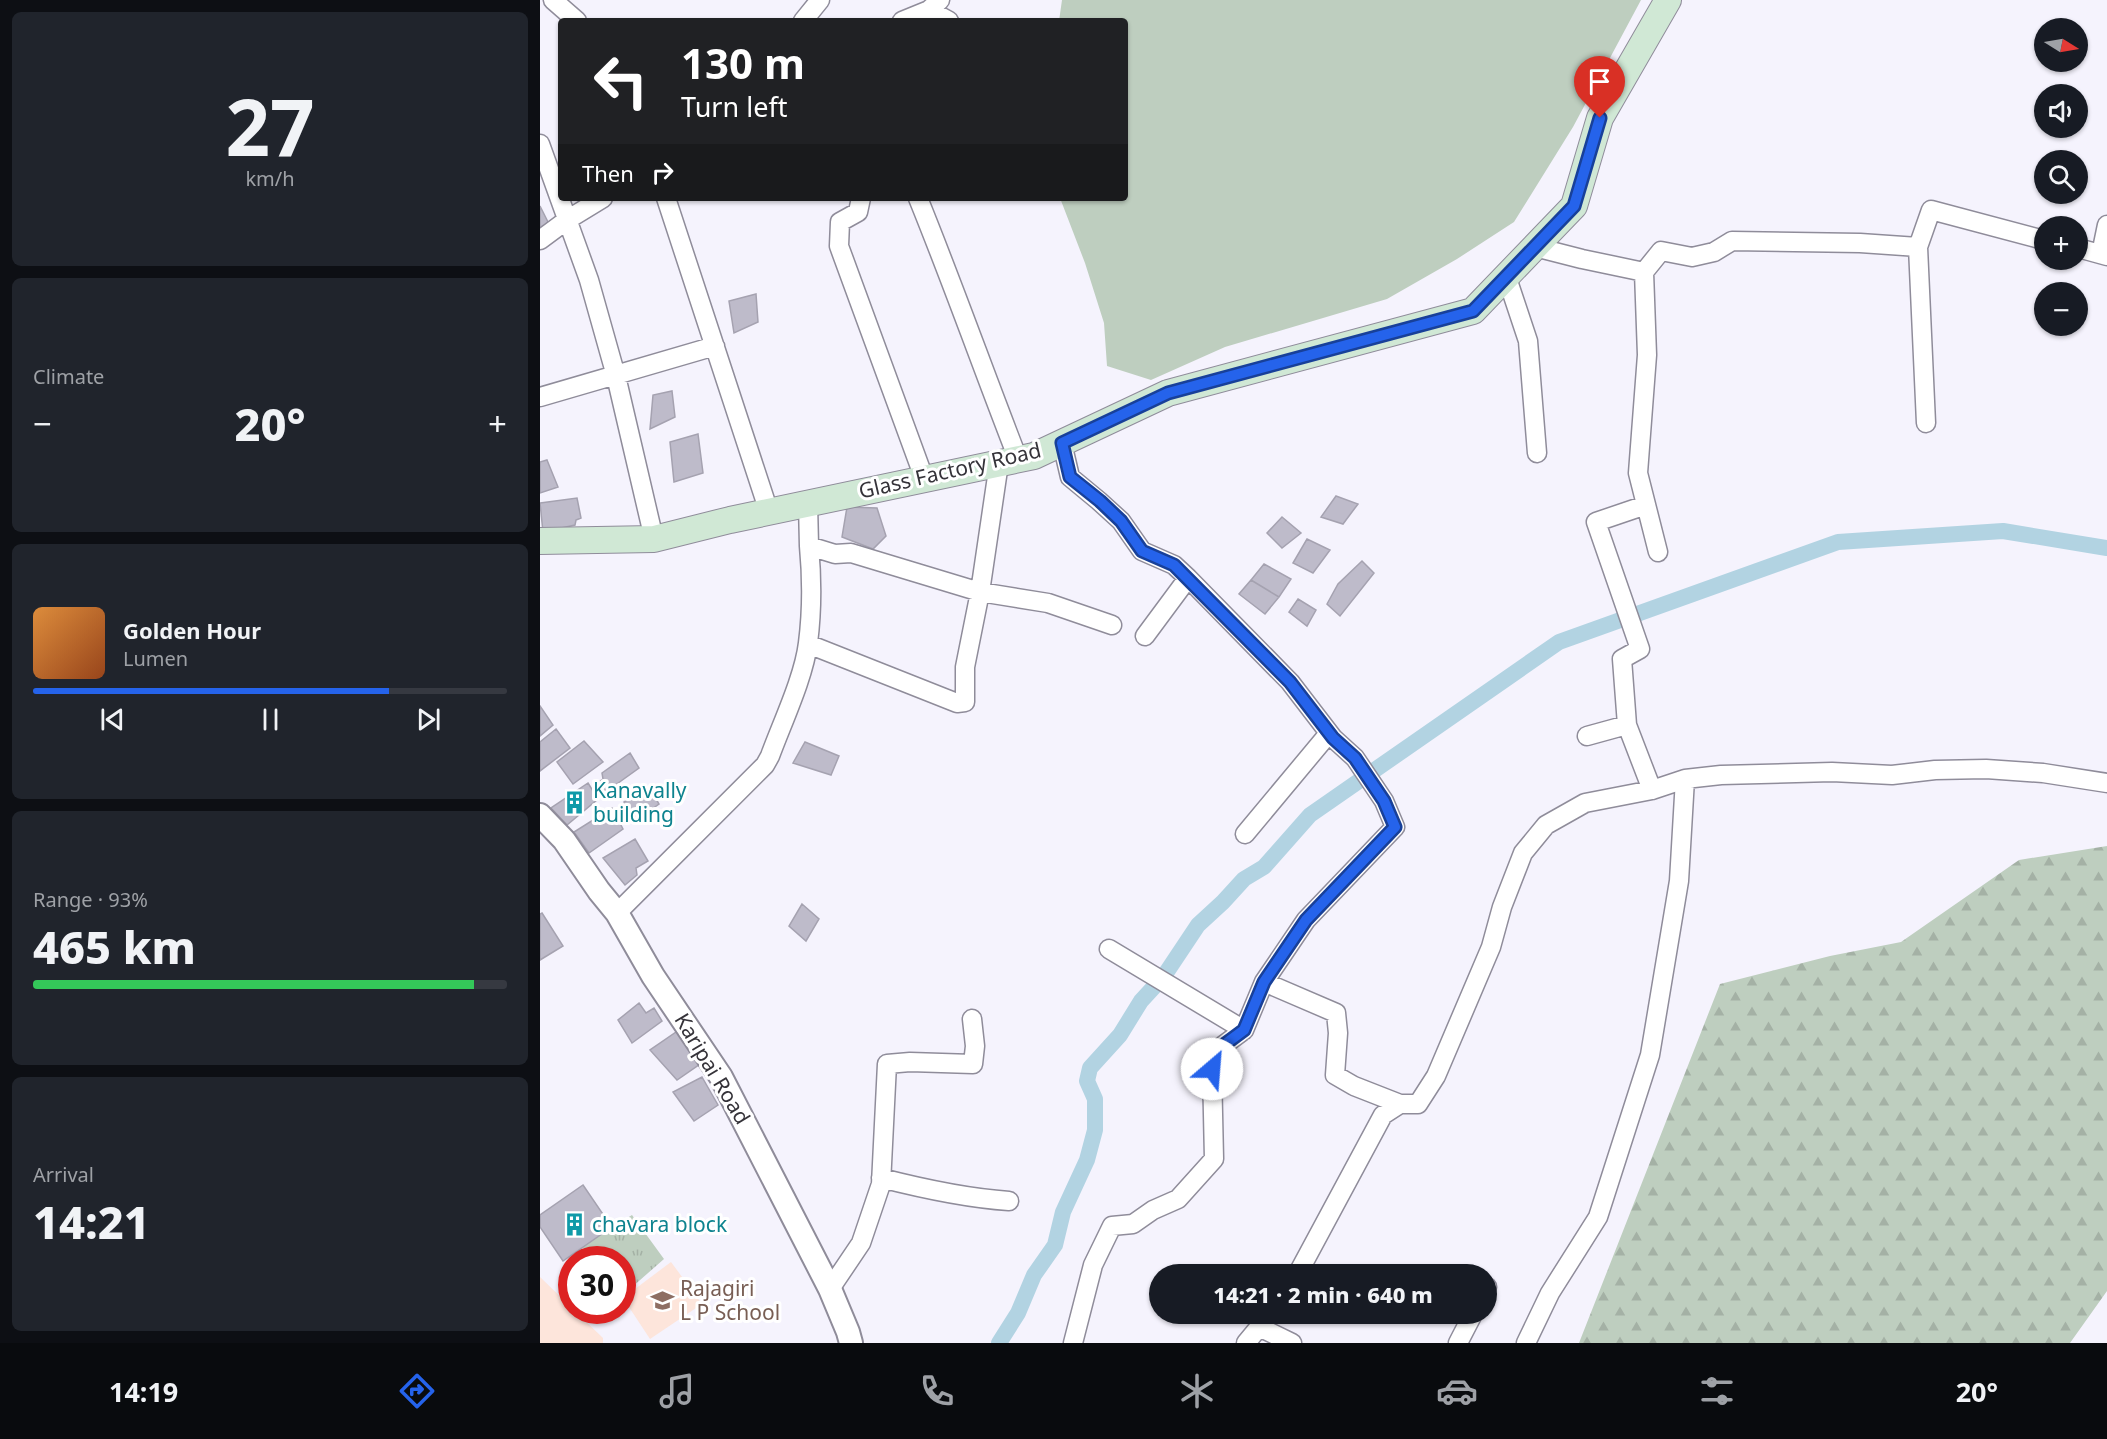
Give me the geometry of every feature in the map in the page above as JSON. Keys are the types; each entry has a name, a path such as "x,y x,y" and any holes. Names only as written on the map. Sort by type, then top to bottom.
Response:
{"main road":[{"name":"Glass Factory Road","path":"540,541 654,539 808,503 1034,456 1168,393 1473,311 1574,206 1600,118 1668,0"}],"street":[{"path":"552,0 573,18"},
{"path":"805,18 820,0"},
{"path":"908,18 934,5 946,18"},
{"path":"540,144 558,195"},
{"path":"560,201 589,280 616,376 654,539"},
{"path":"540,240 598,201"},
{"path":"667,201 769,512"},
{"path":"860,201 858,212 840,222 838,246 924,478"},
{"path":"808,644 957,703 965,702 965,667 1008,461 951,277 919,201"},
{"path":"1926,423 1918,247 1931,210 2034,237"},
{"path":"2088,251 2104,255 2107,225"},
{"path":"1658,552 1638,473 1647,355 1644,272 1661,251 1692,256 1714,252 1732,241 1860,243 1918,247"},
{"path":"1535,247 1644,272"},
{"path":"1507,278 1528,341 1537,453"},
{"path":"540,398 715,346"},
{"path":"1062,443 1070,477 1121,521 1142,551 1174,565 1188,578 1290,682 1333,738 1355,758 1384,801 1395,827 1306,920 1264,982 1244,1030 1217,1050 1212,1069 1214,1159 1178,1198 1153,1210 1133,1224 1112,1226 1093,1265 1073,1343"},
{"path":"617,913 765,765 770,756 803,666 808,644 811,567 808,503"},
{"path":"1646,505 1596,522 1640,649 1623,659 1627,725 1652,790"},
{"path":"809,546 835,554 851,553 980,592 1048,603 1112,625"},
{"path":"1145,636 1188,578"},
{"path":"1587,736 1627,725"},
{"path":"1245,834 1325,738 1333,738"},
{"path":"1264,982 1336,1013 1338,1033 1335,1075 1354,1086 1400,1104 1418,1104 1436,1076 1491,947 1502,907 1523,853 1546,825 1585,803 1652,790 1685,779 1720,775 1832,772 1892,775 1935,770 1986,769 2043,773 2107,783"},
{"path":"1526,1343 1550,1293 1598,1217 1650,1055 1679,881 1685,779"},
{"name":"Karipai Road","path":"540,814 564,840 617,913 653,976 701,1045 731,1094 830,1289 849,1332 851,1343"},
{"path":"1109,949 1244,1030"},
{"path":"830,1289 861,1243 881,1178 887,1064 910,1062 973,1064 975,1046 972,1020"},
{"path":"1304,1264 1383,1115 1400,1104"},
{"path":"881,1178 933,1191 1009,1201"},
{"path":"1246,1343 1262,1324"},
{"path":"1269,1324 1292,1343"},
{"path":"1458,1343 1468,1324"}],"shaded area":[{"name":"Rajagiri L P School","path":"671,1262 702,1304 650,1339 636,1318 636,1288"},
{"path":"540,1277 558,1294 558,1324 588,1324 603,1338 603,1343 540,1343"}],"green space":[{"path":"1062,0 1641,0 1573,127 1514,222 1457,259 1387,299 1225,347 1151,380 1107,366 1104,323 1085,263 1061,201 1128,201 1128,18 1059,18"},
{"path":"2107,846 2107,1291 2070,1343 1579,1343 1720,984 1830,956 1901,942 2019,860"},
{"path":"632,1215 664,1259 636,1284 636,1246 582,1246"}],"building":[{"path":"540,206 549,224 540,227"},
{"path":"756,294 758,322 734,333 729,301"},
{"path":"672,391 675,417 650,429 653,395"},
{"path":"698,434 703,473 674,482 670,442"},
{"path":"547,460 558,487 540,493 540,462"},
{"path":"1336,496 1358,504 1343,524 1321,517"},
{"path":"577,498 581,518 576,520 575,525 543,532 540,503"},
{"path":"847,507 877,508 886,536 873,549 842,537"},
{"path":"1282,517 1301,533 1282,548 1267,533"},
{"path":"1307,539 1330,550 1313,573 1293,563"},
{"path":"1362,561 1374,573 1340,616 1327,604 1338,584"},
{"path":"1264,564 1291,579 1279,597 1251,580"},
{"path":"1251,580 1279,597 1265,614 1239,594"},
{"path":"1298,599 1316,610 1307,626 1289,612"},
{"path":"540,706 553,725 540,736"},
{"path":"556,729 570,748 540,771 540,742"},
{"path":"584,741 603,762 573,784 557,762"},
{"path":"805,742 839,756 831,775 793,763"},
{"path":"630,753 639,768 600,796 593,786 603,779 602,773"},
{"name":"Kanavally building","path":"588,783 598,799 567,825 551,808"},
{"path":"649,787 659,804 635,821 624,802"},
{"path":"612,808 623,829 589,853 574,832"},
{"path":"635,839 648,861 636,868 637,875 625,885 603,858"},
{"path":"802,904 819,919 806,941 789,926"},
{"path":"542,913 563,946 540,960 540,914"},
{"path":"639,1003 646,1013 654,1008 662,1021 632,1043 618,1020"},
{"path":"679,1030 703,1062 677,1080 650,1050"},
{"path":"702,1077 718,1105 694,1121 673,1092"},
{"name":"chavara block","path":"583,1185 609,1223 606,1231 584,1246 558,1246 558,1254 540,1227 540,1215"}],"waterway":[{"path":"999,1343 1018,1313 1034,1275 1055,1245 1063,1212 1087,1160 1095,1130 1095,1099 1087,1081 1090,1068 1120,1035 1141,1001 1164,976 1198,925 1244,879 1264,867 1310,815 1559,642 1838,542 2003,531 2107,548"}],"place":[{"name":"Kanavally building","path":"575,803"},
{"name":"chavara block","path":"574,1225"},
{"name":"Rajagiri L P School","path":"662,1301"}],"route":[{"path":"1212,1069 1217,1050 1244,1030 1264,982 1306,920 1395,827 1384,801 1355,758 1333,738 1290,682 1188,578 1174,565 1142,551 1121,521 1070,477 1062,443 1168,393 1473,311 1574,206 1600,118"}]}
